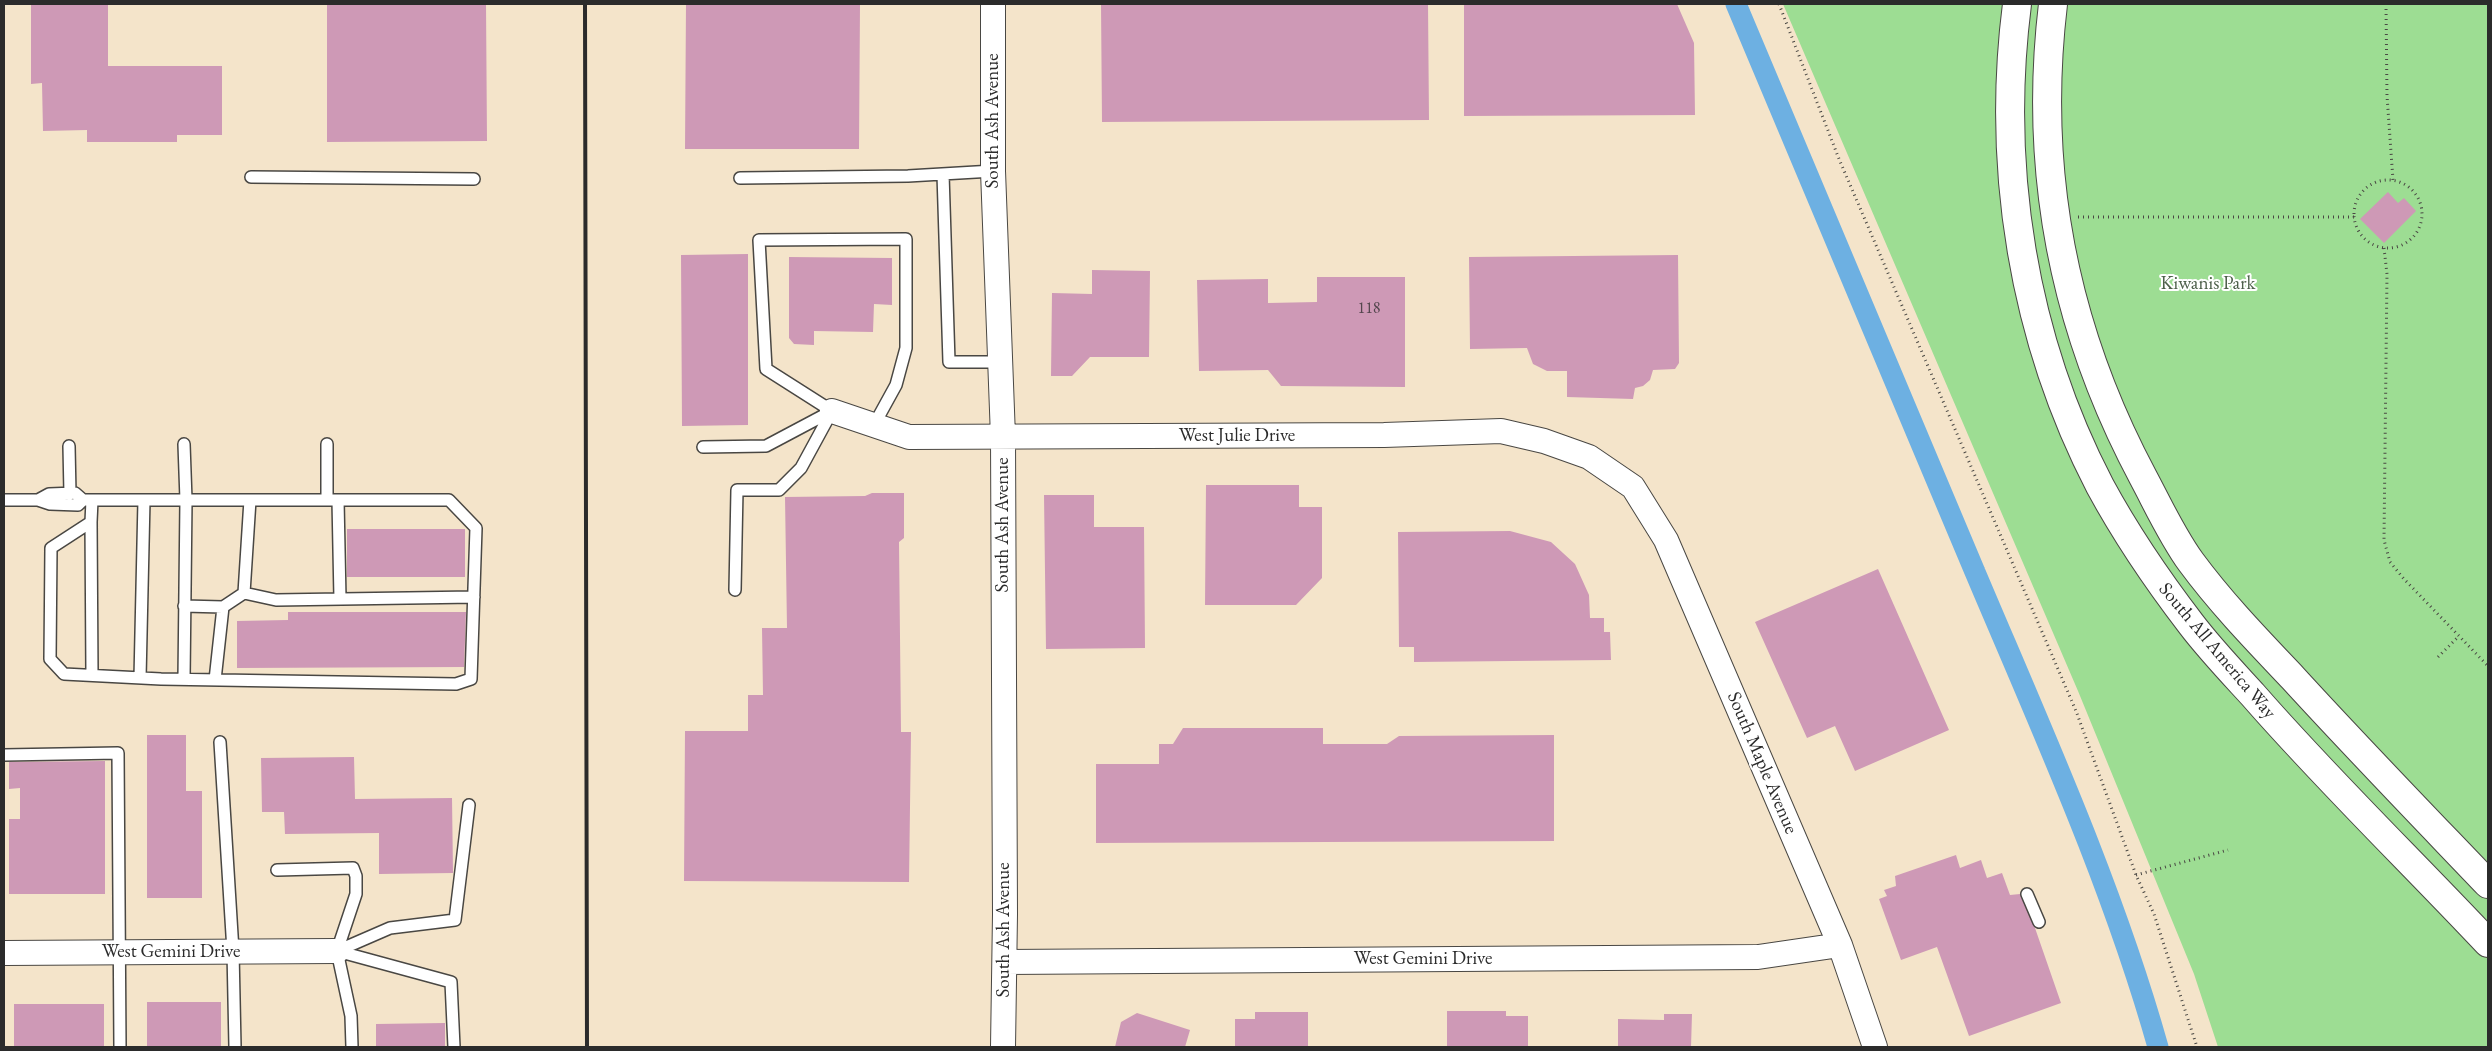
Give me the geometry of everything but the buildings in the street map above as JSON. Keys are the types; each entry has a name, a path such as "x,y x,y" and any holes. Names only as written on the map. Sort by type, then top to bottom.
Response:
{"street":[{"name":"South Ash Avenue","path":"993,4 993,170 1003,437 1005,962 1003,1047"},
{"name":"South All America Way","path":"2017,4 2009,120 2012,180 2020,244 2049,363 2072,422 2101,486 2157,578 2193,627 2321,770 2488,944"},
{"name":"South All America Way","path":"2053,4 2046,73 2047,120 2053,202 2074,303 2093,370 2131,455 2190,561 2233,613 2488,884"},
{"name":"West Julie Drive","path":"832,412 909,437 1384,435 1501,431 1544,441 1589,457 1633,487"},
{"name":"South Maple Avenue","path":"1633,487 1666,540 1840,945 1875,1047"},
{"path":"2321,770 2353,742"},
{"name":"West Gemini Drive","path":"1005,962 1758,957 1840,945"},
{"name":"West Gemini Drive","path":"4,953 337,951"}],"lane":[{"path":"740,178 943,174 993,170"},
{"path":"943,174 949,362 1000,362"},
{"path":"252,177 474,179"},
{"path":"832,412 766,368 759,240 906,239 906,348 896,385 874,425"},
{"path":"703,447 766,446 832,412"},
{"path":"735,590 737,490 779,490 801,468 832,412"},
{"path":"184,444 186,500 184,679"},
{"path":"327,444 340,599"},
{"path":"69,446 70,494"},
{"path":"38,500 49,494 75,493 87,500 91,522 92,675"},
{"path":"4,500 38,500 62,505 78,505 87,500 449,500 476,528 471,679 456,684 214,680 64,674 50,659 51,548 91,522"},
{"path":"140,678 144,500"},
{"path":"244,593 250,500"},
{"path":"184,606 223,607 244,593 276,600 474,597"},
{"path":"214,680 223,607"},
{"path":"220,742 233,951 234,1047"},
{"path":"4,755 118,753 120,1047"},
{"path":"337,951 390,928 455,920 469,805"},
{"path":"277,870 352,868 356,876 356,894 337,951 351,1016 352,1047"},
{"path":"2027,894 2039,922"},
{"path":"337,951 451,982 454,1047"}],"path":[{"path":"1779,4 1839,160 2076,711 2136,875 2154,914 2197,1047"},
{"path":"2386,4 2387,96 2393,180"},
{"path":"2393,180 2404,184 2414,191 2420,201 2422,219 2416,235 2407,243 2396,248 2384,248 2372,245 2363,238 2356,228 2354,216 2358,197 2365,189 2373,183 2393,180"},
{"path":"2070,217 2354,216"},
{"path":"2384,248 2388,274 2384,540 2390,562 2488,666"},
{"path":"2438,657 2459,636"},
{"path":"2136,875 2228,850"}],"green space":[{"name":"Kiwanis Park","path":"1783,4 2488,4 2488,1047 2218,1047 2194,974 2078,691"}],"waterway":[{"path":"1736,4 2074,807 2119,926 2140,986 2158,1047"}],"railway":[{"path":"585,4 587,1047"}]}
